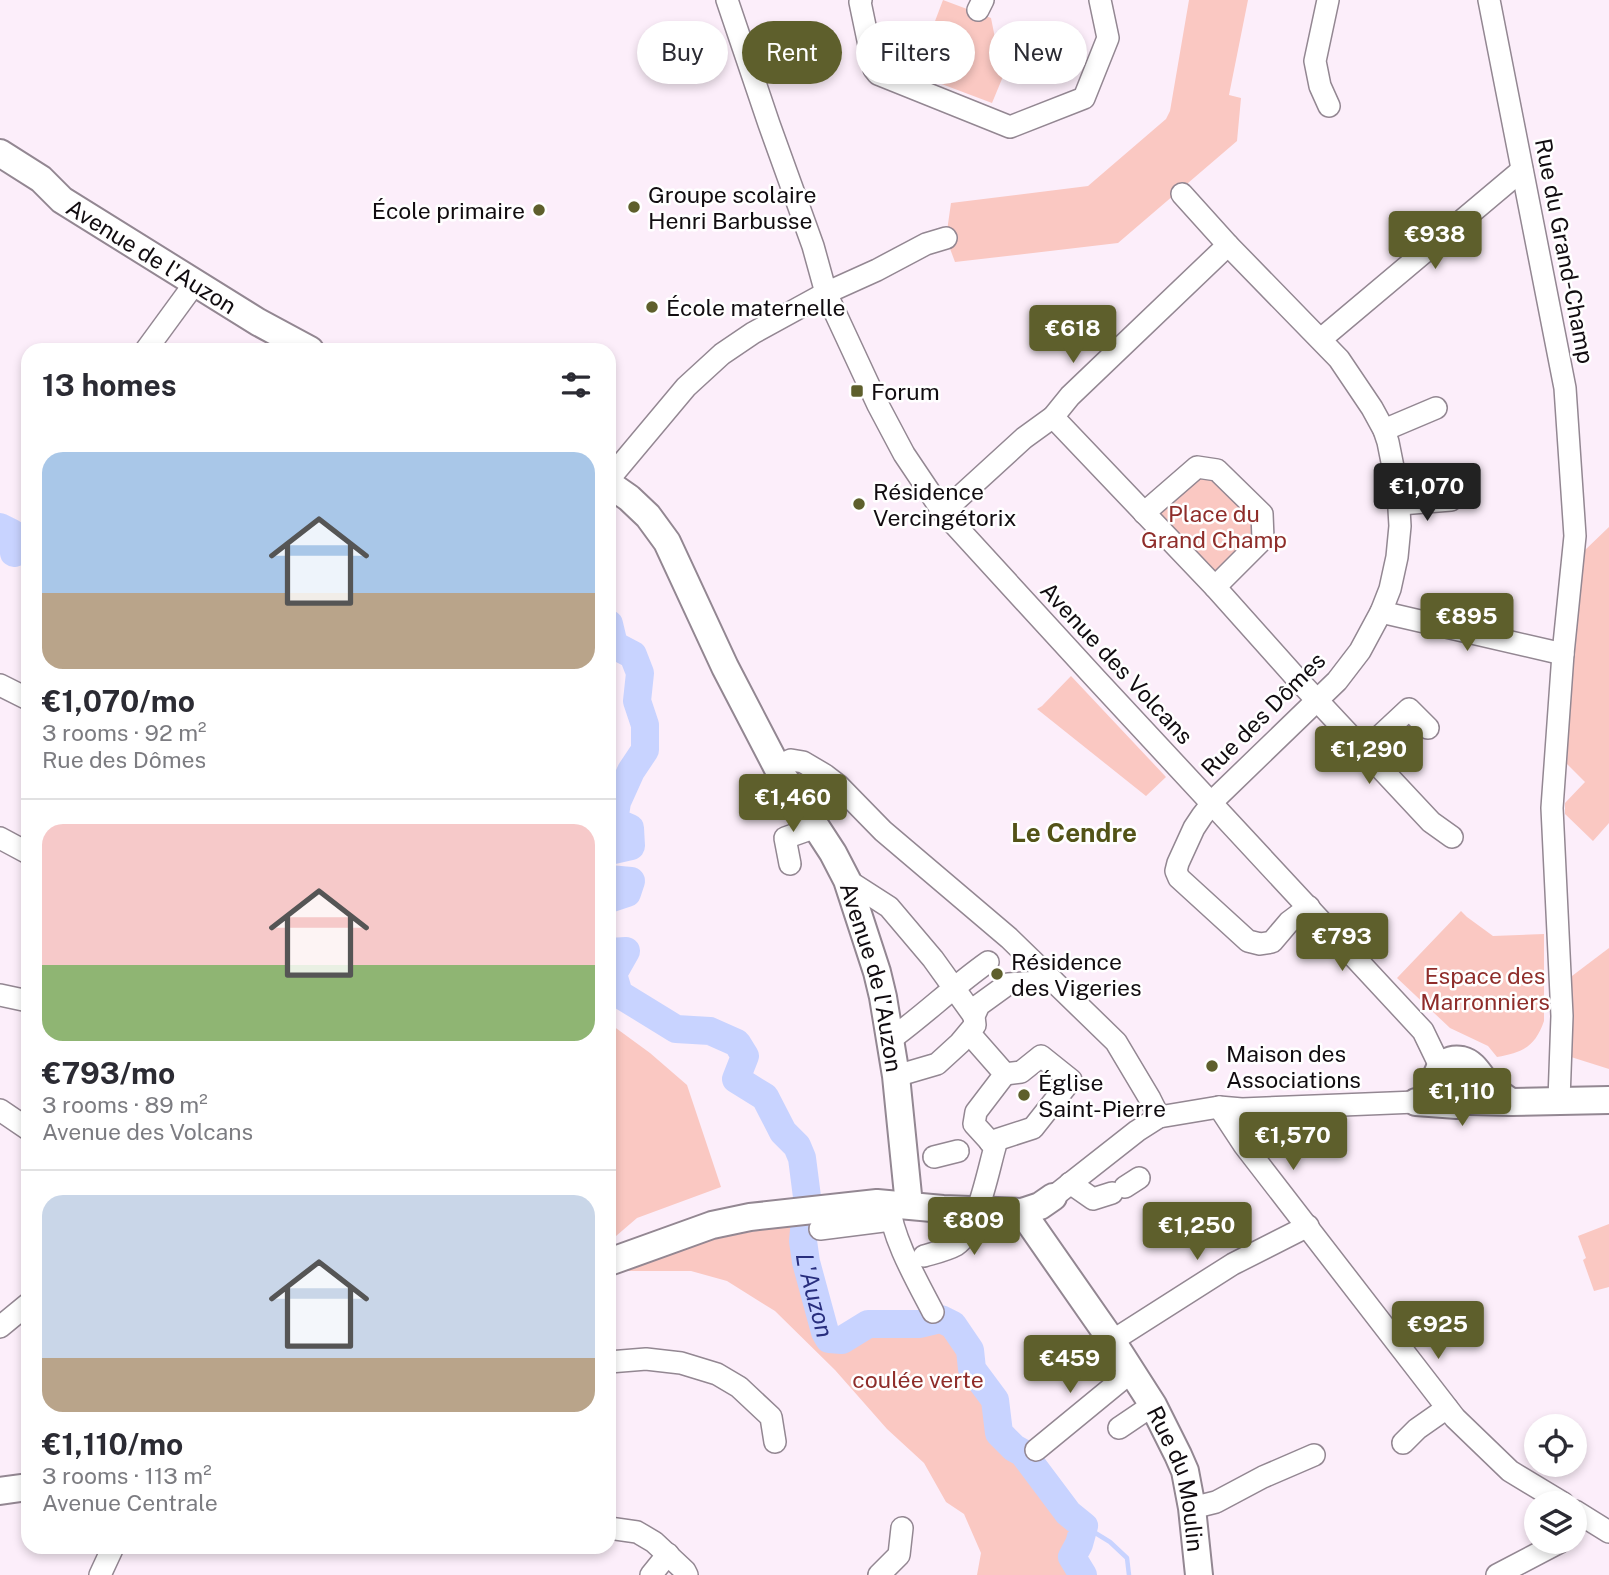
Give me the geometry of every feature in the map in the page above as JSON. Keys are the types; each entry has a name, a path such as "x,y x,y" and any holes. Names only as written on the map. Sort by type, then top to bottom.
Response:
{"main road":[{"name":"Avenue de l'Auzon","path":"0,153 41,179 62,201 258,322 297,343"},
{"name":"Avenue de l'Auzon","path":"616,487 648,516 667,542 725,667 777,767 833,853 847,880 877,972 891,1039 896,1076 897,1209"},
{"path":"1449,1085 1490,1086 1511,1102 1609,1100"},
{"path":"616,1259 712,1225 750,1217 813,1217 877,1203 897,1209 1022,1212 1040,1206 1062,1190"},
{"name":"Rue du Moulin","path":"1022,1212 1153,1405 1185,1471 1199,1575"},
{"path":"0,1491 21,1488"}],"street":[{"name":"Avenue des Volcans","path":"727,0 813,246 826,293 904,454 943,512 1423,1031 1434,1037 1449,1085"},
{"path":"861,0 874,69 878,74 1010,127 1084,98 1108,38 1100,0"},
{"path":"1328,0 1315,61 1320,86 1329,106"},
{"name":"Rue du Grand-Champ","path":"1489,0 1565,388 1575,536 1552,808 1562,1016 1559,1100"},
{"path":"1321,339 1522,170"},
{"name":"Rue des Dômes","path":"1182,194 1301,322 1321,339 1346,369 1373,408 1384,430 1400,504 1397,557 1390,589 1360,651 1338,681 1217,797 1194,828 1176,871 1179,878 1248,941 1260,944 1272,942 1289,922 1309,907"},
{"path":"616,472 686,387 722,354 753,333 826,293 926,244 946,238"},
{"path":"943,512 1024,438 1053,417 1070,396 1228,245"},
{"path":"151,343 195,283"},
{"path":"1384,430 1436,408"},
{"path":"1053,417 1215,587 1431,822 1452,837"},
{"path":"1144,513 1197,467 1217,470 1262,514 1263,539 1215,587"},
{"path":"1400,504 1451,500"},
{"path":"1381,612 1563,654"},
{"path":"0,685 21,696"},
{"path":"1365,750 1409,709 1428,728"},
{"path":"777,767 792,760 803,762 825,775 883,831 1009,938 1116,1042 1159,1117"},
{"path":"790,863 785,838 816,827"},
{"path":"0,838 21,849"},
{"path":"847,880 889,907 933,959 1005,1074"},
{"path":"891,1039 988,962"},
{"path":"896,1076 937,1064 960,1043 972,1025 979,1005 1008,984 1053,981"},
{"path":"0,995 21,1000"},
{"path":"924,1256 959,1243 975,1219 991,1149 974,1124 976,1112 1005,1074 1021,1072 1041,1056 1071,1080 1033,1128 991,1149"},
{"path":"1062,1190 1159,1117 1219,1107 1242,1108 1449,1085"},
{"path":"1219,1107 1244,1144 1455,1418 1510,1471 1543,1491"},
{"path":"0,1111 21,1124"},
{"path":"934,1157 958,1150"},
{"path":"1062,1190 1093,1199 1125,1186"},
{"path":"897,1209 914,1275 933,1312"},
{"path":"1112,1341 1233,1264 1308,1226"},
{"path":"0,1327 21,1310"},
{"path":"616,1361 646,1359 681,1363 716,1374 739,1387 771,1417 775,1442"},
{"path":"1036,1450 1131,1372"},
{"path":"1119,1428 1153,1405"},
{"path":"1403,1443 1417,1429 1447,1408"},
{"path":"1192,1508 1216,1502 1263,1477 1314,1455"},
{"path":"1587,1524 1609,1532"},
{"path":"879,1575 900,1555 902,1528"},
{"path":"616,1529 637,1532 654,1542 687,1575"},
{"path":"100,1575 110,1554"},
{"path":"651,1575 668,1554"},
{"path":"1497,1575 1537,1554"}],"green space":[{"path":"943,0 991,18 989,84 1000,84 992,103 942,84 975,84 975,21 935,21"},
{"path":"1189,0 1248,0 1229,95 1241,98 1237,141 1118,243 955,262 946,238 951,203 1088,186 1166,119 1170,111"},
{"name":"Place du Grand Champ","path":"1197,467 1262,514 1263,539 1215,587 1144,513"},
{"path":"1609,527 1609,823 1593,841 1565,814 1565,803 1585,782 1567,764 1569,715 1584,551"},
{"path":"1071,676 1166,777 1146,796 1037,709"},
{"name":"Espace des Marronniers","path":"1461,911 1493,936 1544,934 1544,1021 1537,1037 1527,1047 1514,1053 1497,1057 1488,1046 1450,1028 1397,978"},
{"path":"1609,948 1609,1069 1571,1057 1568,979"},
{"path":"616,1028 687,1085 721,1187 637,1218 616,1236"},
{"path":"1609,1224 1609,1287 1594,1291 1578,1236"},
{"name":"coulée verte","path":"794,1225 814,1316 829,1338 842,1340 868,1324 920,1324 941,1319 953,1325 970,1350 972,1369 995,1400 999,1433 1027,1458 1068,1513 1084,1526 1072,1557 1083,1575 977,1575 981,1553 964,1514 946,1502 924,1463 887,1429 835,1370 775,1311 727,1281 691,1271 625,1271 708,1241"}],"waterway":[{"name":"L'Auzon","path":"0,527 12,533 14,553 21,550"},
{"name":"L'Auzon","path":"616,646 633,655 640,673 637,701 645,725 645,750 631,771 616,808"},
{"name":"L'Auzon","path":"616,822 630,828 631,846 616,849"},
{"name":"L'Auzon","path":"616,880 631,881 627,893 616,897"},
{"name":"L'Auzon","path":"616,952 626,951 616,969"},
{"name":"L'Auzon","path":"616,984 619,994 676,1029 710,1031 737,1043 745,1056 736,1079 765,1097 783,1132 797,1146 802,1158 807,1197 803,1241 806,1262 829,1339 842,1340 868,1324 920,1324 941,1319 953,1325 970,1350 972,1369 995,1400 999,1433 1023,1453 1068,1513 1084,1526 1072,1557 1083,1575"},
{"path":"1084,1526 1110,1542 1127,1558 1129,1575"}],"place":[{"name":"Groupe scolaire Henri Barbusse","path":"634,207"},
{"name":"École primaire","path":"539,210"},
{"name":"École maternelle","path":"652,307"},
{"name":"Forum","path":"857,391"},
{"name":"Résidence Vercingétorix","path":"859,504"},
{"name":"Résidence des Vigeries","path":"997,974"},
{"name":"Maison des Associations","path":"1212,1066"},
{"name":"Église Saint-Pierre","path":"1024,1095"}],"district":[{"name":"Le Cendre","path":"1074,832"}]}
